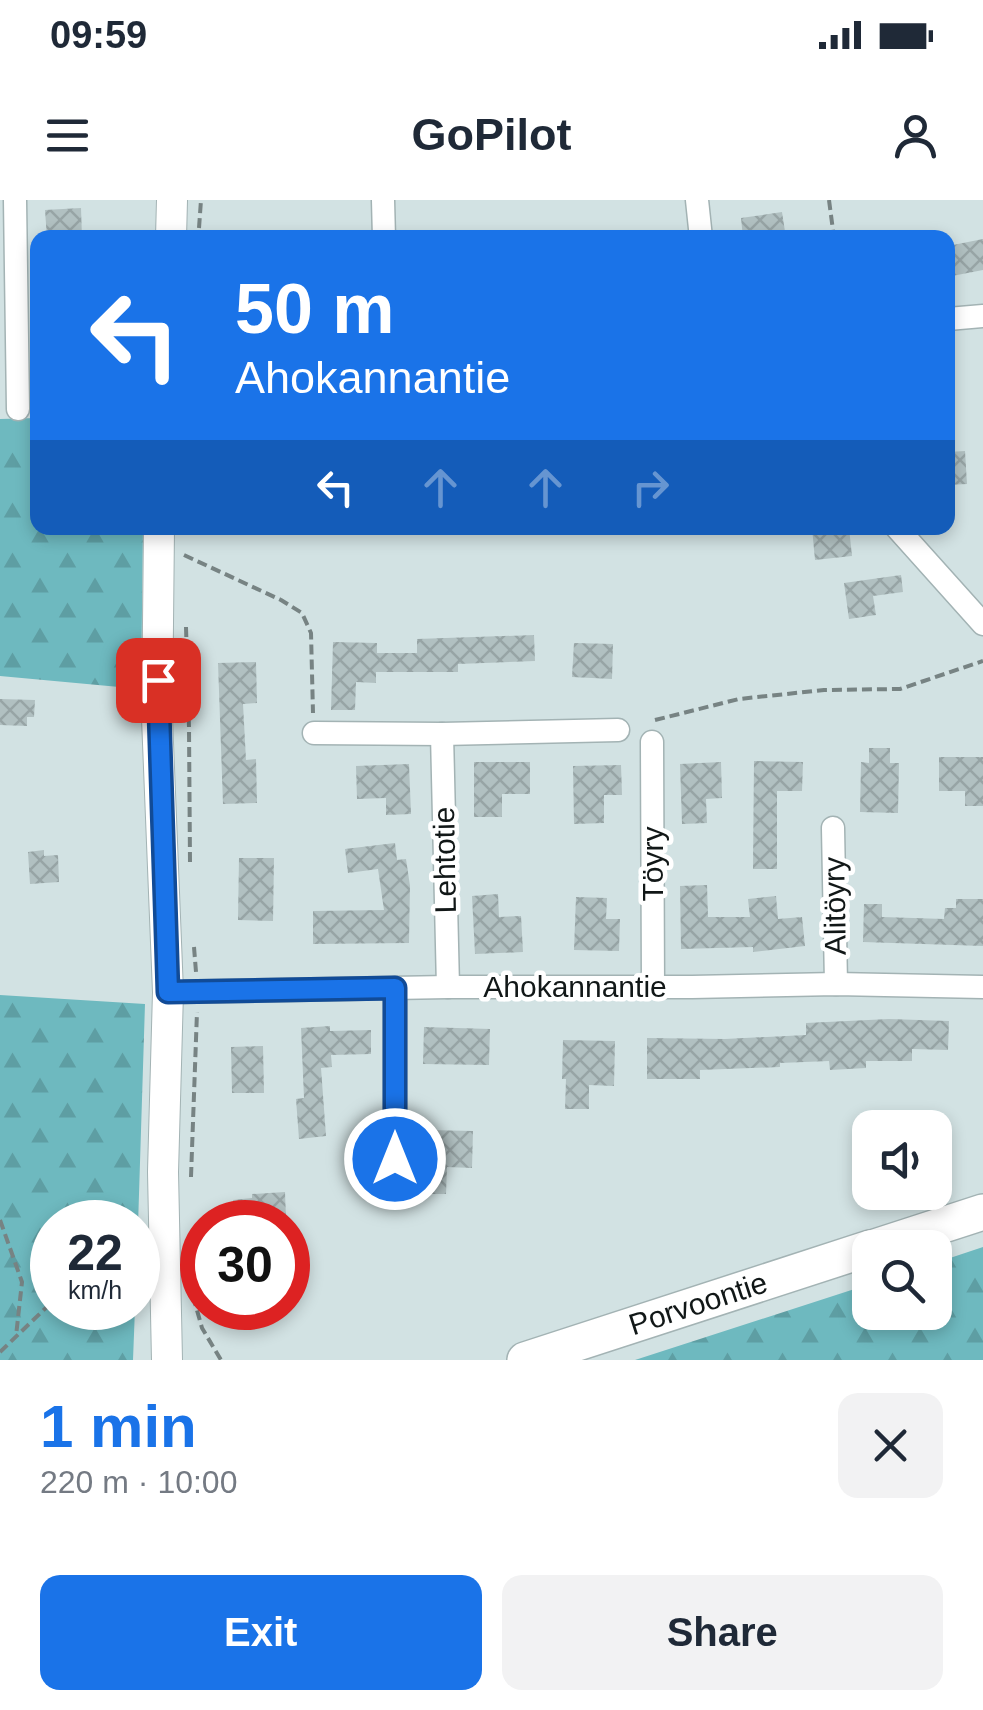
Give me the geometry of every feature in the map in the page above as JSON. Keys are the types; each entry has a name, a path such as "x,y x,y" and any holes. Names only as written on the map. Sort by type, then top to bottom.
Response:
{"main road":[{"path":"171,230 172,200"},
{"path":"160,535 157,718 168,992 163,1172 167,1360"},
{"name":"Porvoontie","path":"927,1230 983,1212"},
{"name":"Porvoontie","path":"525,1360 852,1254"}],"street":[{"path":"15,200 19,409"},
{"path":"383,200 384,230"},
{"path":"697,200 700,230"},
{"path":"955,319 983,316"},
{"path":"903,535 983,624"},
{"path":"314,733 618,730"},
{"name":"Lehtotie","path":"442,734 448,986"},
{"name":"Töyry","path":"652,742 653,988"},
{"name":"Alitöyry","path":"833,828 836,984"},
{"name":"Ahokannantie","path":"168,992 448,986 983,987"},
{"path":"395,988 395,1159"}],"path":[{"path":"199,230 201,200"},
{"path":"829,200 833,230"},
{"path":"184,556 302,613 311,633 314,733"},
{"path":"618,730 738,699 824,690 900,689 983,661"},
{"path":"0,1220 22,1282 16,1336"},
{"path":"0,1352 30,1323"}],"green space":[{"path":"30,418 30,535 143,535 141,689 0,676 0,419"},
{"path":"0,995 145,1004 139,1200 30,1200 30,1330 134,1330 133,1360 0,1360"},
{"path":"983,1247 983,1360 635,1360 852,1290 852,1330 952,1330 952,1257"}],"building":[{"path":"81,208 82,230 46,230 45,210"},
{"path":"782,212 785,230 742,230 741,218"},
{"path":"983,239 983,270 955,275 955,245"},
{"path":"965,451 967,484 955,485 955,452"},
{"path":"813,535 850,535 852,556 815,560"},
{"path":"901,575 903,592 873,596 876,615 849,619 844,583"},
{"path":"534,635 535,661 458,664 458,672 376,672 376,683 356,682 355,710 331,710 333,642 377,643 377,653 417,653 417,639"},
{"path":"574,643 613,644 612,679 572,677"},
{"path":"256,662 257,703 243,704 246,760 256,759 257,803 223,804 218,663"},
{"path":"0,699 35,700 34,717 27,717 27,726 0,725"},
{"path":"869,748 890,748 890,763 899,763 898,813 860,812 861,762 869,763"},
{"path":"939,757 983,757 983,806 965,806 965,791 939,791"},
{"path":"754,761 803,762 802,791 777,791 777,869 753,869"},
{"path":"474,762 530,762 530,794 502,794 502,817 474,817"},
{"path":"721,762 722,798 706,799 707,823 682,824 680,764"},
{"path":"409,764 411,814 386,815 386,798 357,799 356,766"},
{"path":"621,765 622,795 604,795 604,823 574,824 573,766"},
{"path":"395,843 397,860 406,859 410,886 409,943 313,944 313,911 384,910 378,869 348,873 345,849"},
{"path":"44,850 44,856 58,855 59,882 30,884 28,852"},
{"path":"239,858 274,858 273,921 238,920"},
{"path":"707,885 708,917 750,917 748,899 776,896 778,919 802,917 805,946 753,952 753,947 681,949 680,886"},
{"path":"498,894 499,917 521,916 523,952 475,954 472,896"},
{"path":"576,897 607,898 606,919 620,919 619,951 574,950"},
{"path":"956,899 983,899 983,946 863,942 864,904 882,904 882,917 944,919 945,908 956,908"},
{"path":"949,1021 948,1050 912,1049 912,1061 866,1061 866,1068 830,1070 829,1061 780,1063 780,1067 700,1070 700,1079 647,1079 647,1038 806,1035 806,1023"},
{"path":"330,1026 330,1031 371,1030 371,1054 331,1055 332,1067 321,1068 326,1136 299,1139 296,1099 304,1098 301,1028"},
{"path":"424,1027 490,1029 489,1065 423,1064"},
{"path":"563,1040 615,1041 614,1086 589,1085 589,1109 565,1109"},
{"path":"263,1046 264,1093 232,1093 231,1047"},
{"path":"428,1130 473,1131 472,1168 447,1167 446,1194 426,1194"},
{"path":"285,1192 285,1200 233,1200 252,1198 252,1194"}],"route":[{"path":"158,680 168,992 395,988 395,1159"}]}
